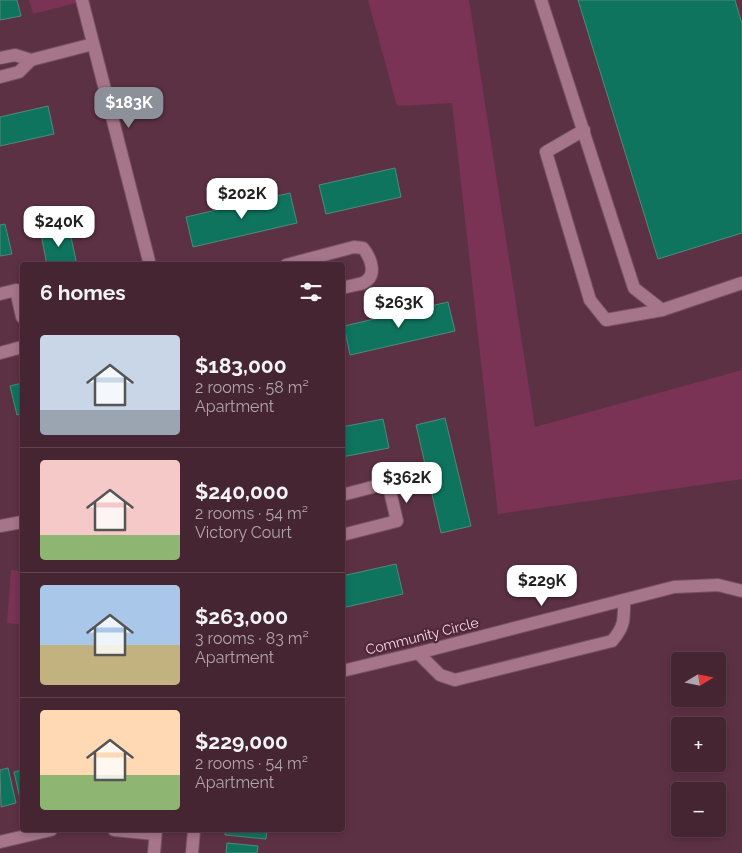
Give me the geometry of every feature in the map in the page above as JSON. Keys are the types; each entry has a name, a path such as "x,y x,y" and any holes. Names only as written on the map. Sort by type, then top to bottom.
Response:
{"street":[{"path":"82,0 149,262"},
{"path":"541,0 634,288 662,310"},
{"path":"0,77 19,72 31,60 93,44"},
{"path":"0,58 15,54 31,60"},
{"path":"584,130 546,152 590,300 606,320 662,310 742,283"},
{"path":"297,262 354,247 363,248 369,254 373,270 370,277 364,282 345,287"},
{"path":"0,294 16,290 20,308"},
{"path":"0,352 20,347"},
{"path":"345,494 388,483 397,521 345,534"},
{"path":"0,526 20,522"},
{"name":"Community Circle","path":"345,670 418,654 674,587 718,586 742,591"},
{"path":"418,654 440,675 455,680 612,641 621,630 624,616 624,600"},
{"path":"0,842 42,832"},
{"path":"154,853 156,832"},
{"path":"192,853 194,832"}],"shaded area":[{"path":"29,0 75,0 76,3 33,14"},
{"path":"368,0 469,0 535,427 742,370 742,479 498,514 452,103 397,106"},
{"path":"11,570 20,571 20,625 7,623"}],"building":[{"path":"0,0 17,0 21,16 0,20"},
{"path":"578,0 735,0 742,24 742,233 658,259"},
{"path":"48,106 54,134 0,146 0,117"},
{"path":"395,168 401,197 326,214 319,185"},
{"path":"290,193 297,223 193,247 186,217"},
{"path":"5,224 12,254 0,256 0,225"},
{"path":"69,228 76,262 46,262 41,234"},
{"path":"448,302 455,331 350,355 345,326"},
{"path":"20,384 20,414 17,415 10,386"},
{"path":"445,418 471,526 441,533 416,425"},
{"path":"383,419 389,448 345,456 345,426"},
{"path":"396,564 403,594 345,607 345,575"},
{"path":"8,768 16,803 1,807 0,770"},
{"path":"20,770 20,799 14,772"},
{"path":"225,832 267,832 266,839 225,835"},
{"path":"227,843 258,846 257,853 226,853"}]}
